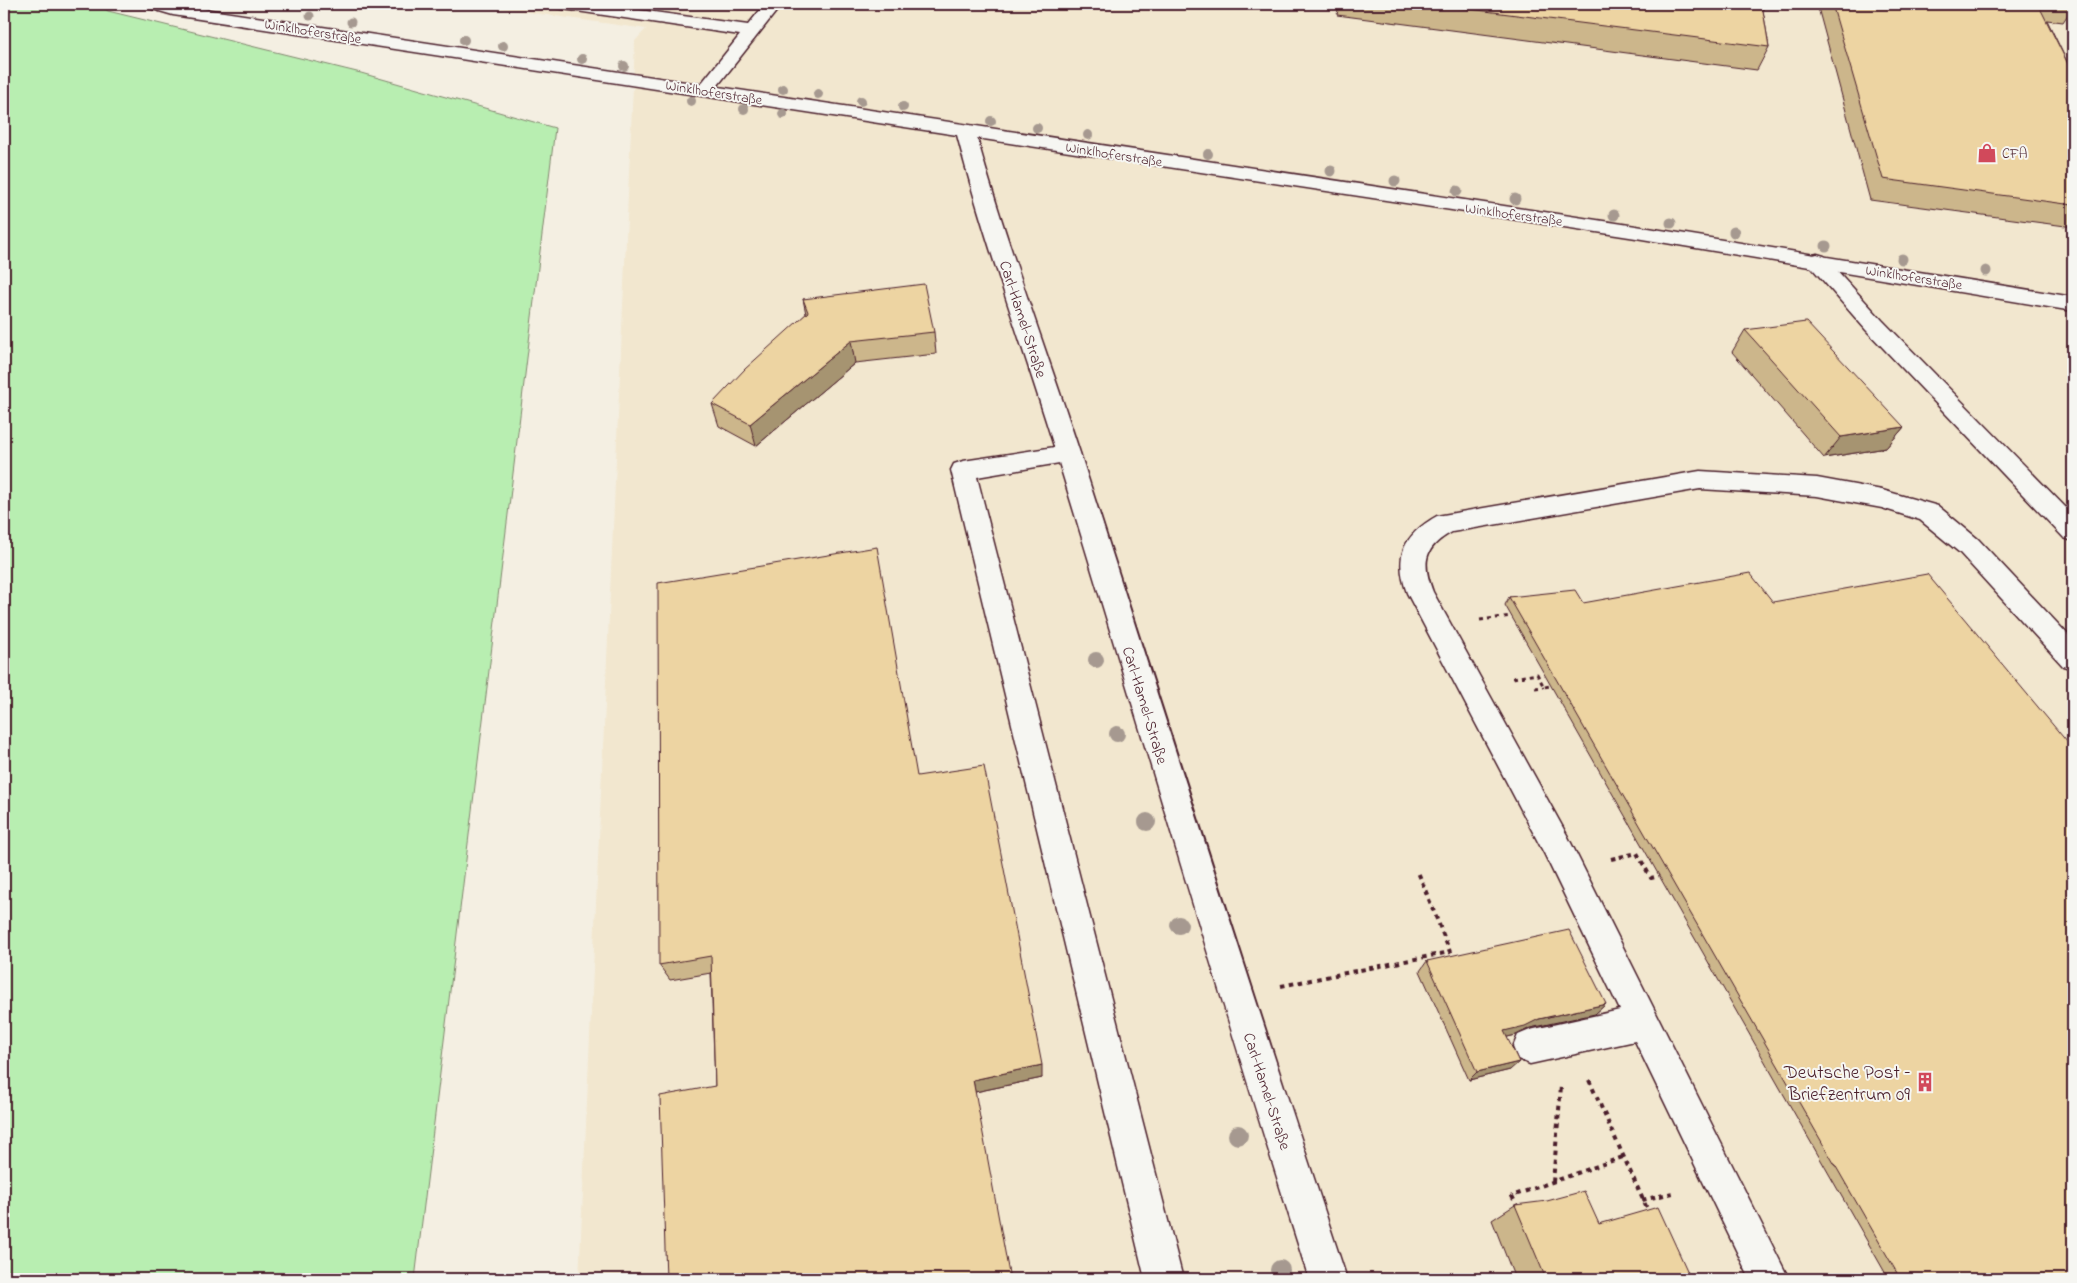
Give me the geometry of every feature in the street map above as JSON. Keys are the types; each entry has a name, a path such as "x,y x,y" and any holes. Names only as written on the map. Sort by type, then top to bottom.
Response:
{"street":[{"name":"Winklhoferstraße","path":"155,4 173,10 1817,261 2073,304"},
{"path":"563,4 751,31"},
{"path":"705,90 774,4"},
{"name":"Carl-Hamel-Straße","path":"965,130 984,200 1068,454 1237,996 1328,1279"},
{"path":"1817,261 1874,325 2073,531"},
{"path":"1068,454 963,470 1164,1279"},
{"path":"1770,1279 1556,845 1420,593 1412,566 1415,549 1429,531 1446,523 1700,480 1817,488 1882,499 1928,513 1969,546 2073,658"},
{"path":"1530,1048 1644,1022"}],"path":[{"path":"1535,688 1544,687"},
{"path":"1237,996 1322,976 1371,969 1450,952 1418,872"},
{"path":"1567,1039 1650,1217"},
{"path":"1553,1182 1567,1039"},
{"path":"1522,1215 1512,1196 1623,1157"}],"shaded area":[{"path":"470,4 2073,4 2073,1279 579,1279 635,41 646,29"}],"green space":[{"path":"4,4 97,4 108,11 361,73 555,128 415,1279 4,1279"}],"building":[{"path":"1430,4 1762,4 1769,47"},
{"path":"1832,4 2038,4 2073,74 2073,205 1883,179"},
{"path":"924,284 934,332 851,341 750,424 712,404 745,369 808,312 803,299"},
{"path":"1806,322 1904,427 1841,437 1745,330"},
{"path":"877,547 917,776 984,766 1042,1065 973,1080 1010,1279 666,1279 660,1096 715,1086 711,956 659,965 658,583"},
{"name":"Deutsche Post – Briefzentrum 09","path":"1750,573 1773,602 1927,574 2073,749 2073,1279 1880,1279 1897,1273 1509,597 1575,590 1583,603"},
{"path":"1569,930 1606,1004 1539,1019 1525,1026 1504,1031 1519,1062 1477,1072 1427,961"},
{"path":"1584,1191 1599,1224 1658,1207 1691,1279 1546,1279 1515,1205 1547,1201"}],"place":[{"name":"CFA","path":"1987,153"},
{"name":"Deutsche Post – Briefzentrum 09","path":"1925,1082"}]}
